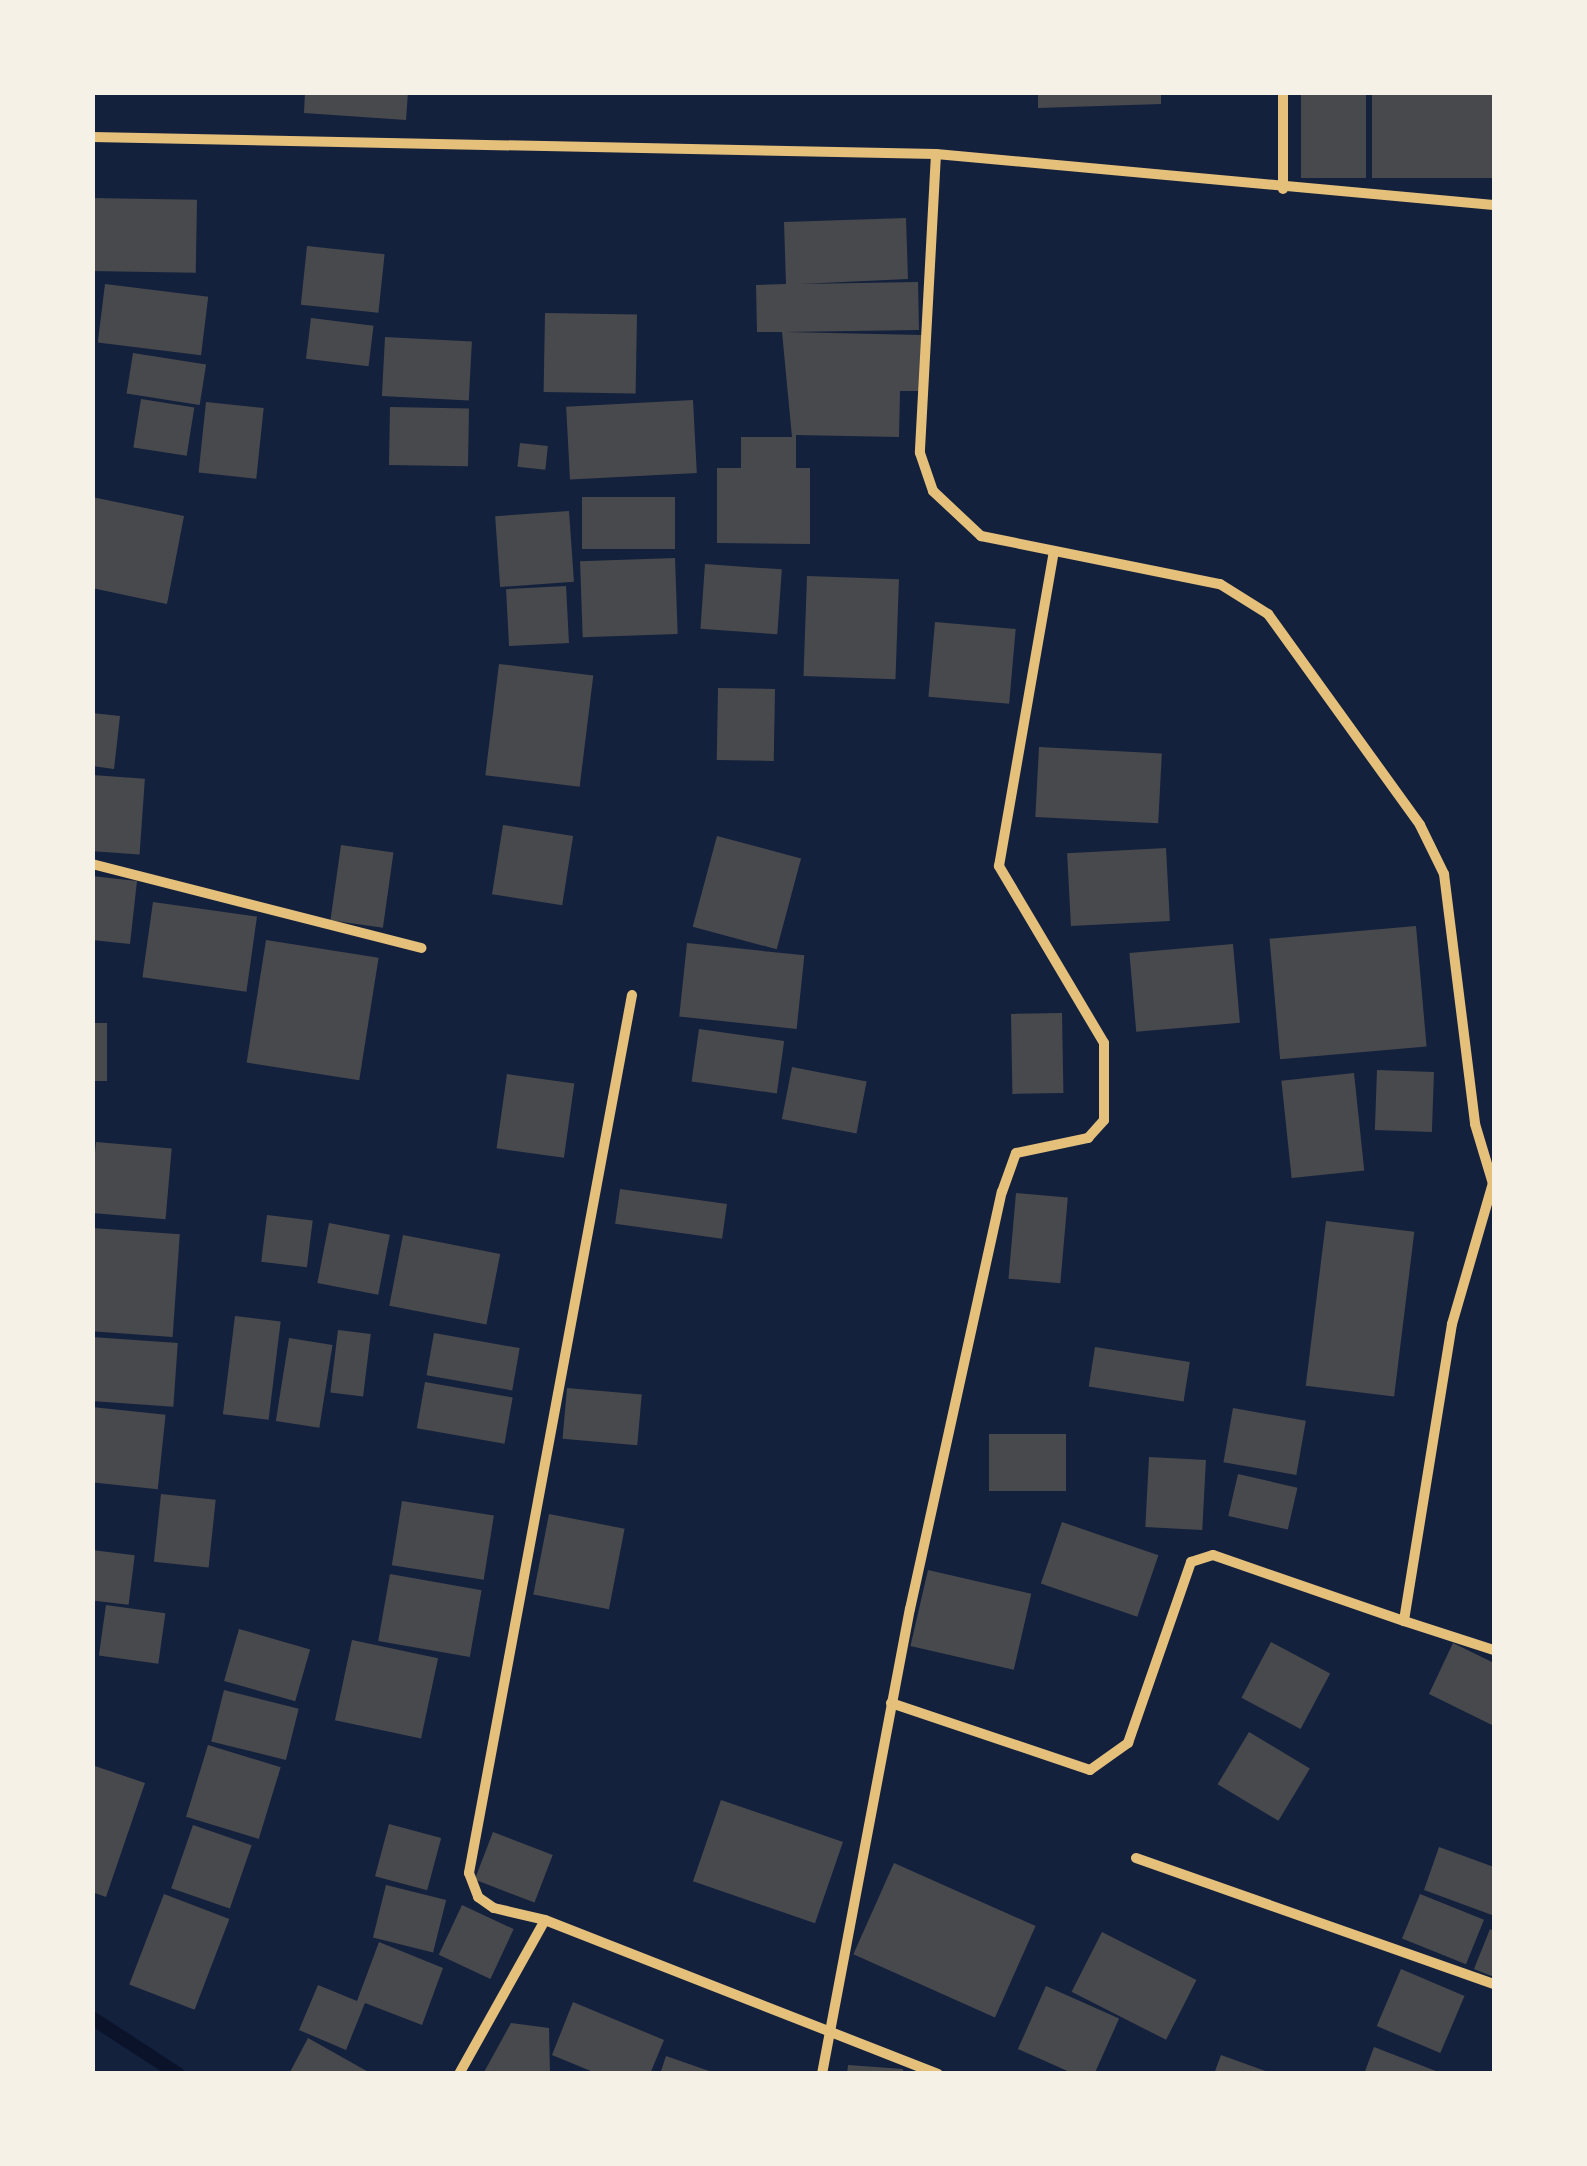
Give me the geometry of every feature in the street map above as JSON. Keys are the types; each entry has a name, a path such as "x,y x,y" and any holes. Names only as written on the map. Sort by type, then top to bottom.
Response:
{"street":[{"path":"1283,92 1284,189"},
{"path":"92,137 936,154 1284,189 1494,205"},
{"path":"936,154 926,478 965,527 1054,552 1220,584 1257,604 1420,824 1455,916 1470,1092 1494,1185 1452,1324 1404,1620"},
{"path":"822,2074 891,1702 1016,1153 1088,1138 1104,1120 1104,1043 999,866 1054,552"},
{"path":"92,864 421,948"},
{"path":"632,995 469,1873 478,1898 494,1908 544,1920 829,2026 938,2074"},
{"path":"891,1702 1090,1770 1128,1744 1191,1562 1213,1555 1494,1650"},
{"path":"1136,1858 1494,1984"},
{"path":"459,2074 544,1920"}],"building":[{"path":"305,92 408,92 406,120 304,113"},
{"path":"1038,92 1161,92 1161,104 1038,108"},
{"path":"1301,92 1366,92 1366,178 1301,178"},
{"path":"1372,92 1494,92 1494,178 1372,178"},
{"path":"92,198 197,200 196,273 92,271"},
{"path":"906,218 908,279 800,284 918,282 919,330 785,332 923,335 922,391 900,391 899,437 796,435 796,468 810,468 810,544 717,543 717,468 741,468 741,437 792,437 782,332 757,332 756,285 786,284 784,222"},
{"path":"307,246 385,254 378,313 301,305"},
{"path":"105,284 208,297 201,355 98,343"},
{"path":"545,313 637,315 636,394 544,392"},
{"path":"311,318 374,326 369,366 306,359"},
{"path":"385,337 472,342 469,400 382,396"},
{"path":"133,353 206,365 200,405 127,393"},
{"path":"141,399 194,407 187,456 133,447"},
{"path":"693,400 697,473 570,480 566,407"},
{"path":"206,402 264,408 256,479 199,473"},
{"path":"390,407 469,408 468,466 389,465"},
{"path":"520,443 548,446 545,470 517,467"},
{"path":"92,497 184,516 167,604 92,588"},
{"path":"582,497 675,497 675,549 582,549"},
{"path":"569,511 574,582 500,587 495,516"},
{"path":"675,558 678,634 583,637 580,561"},
{"path":"705,564 782,569 777,634 700,629"},
{"path":"807,576 899,579 895,679 804,676"},
{"path":"566,586 569,643 509,646 506,589"},
{"path":"935,622 1016,629 1009,704 928,697"},
{"path":"499,664 593,676 580,787 485,775"},
{"path":"718,688 775,689 774,761 717,760"},
{"path":"92,713 120,716 114,769 92,766"},
{"path":"1039,747 1162,753 1158,823 1035,817"},
{"path":"92,775 145,779 140,855 92,851"},
{"path":"503,825 573,836 562,905 492,894"},
{"path":"717,836 801,859 777,949 693,927"},
{"path":"341,845 393,852 383,928 330,920"},
{"path":"1166,848 1170,921 1071,926 1067,853"},
{"path":"92,876 137,881 130,944 92,940"},
{"path":"153,902 257,917 246,992 142,977"},
{"path":"1416,926 1427,1047 1280,1059 1270,939"},
{"path":"266,940 379,958 359,1080 247,1062"},
{"path":"687,943 804,955 797,1029 679,1017"},
{"path":"1233,944 1240,1023 1136,1032 1129,953"},
{"path":"1062,1013 1063,1093 1012,1094 1011,1014"},
{"path":"92,1023 107,1023 107,1081 92,1081"},
{"path":"699,1029 784,1041 777,1093 692,1081"},
{"path":"792,1067 867,1082 856,1134 782,1119"},
{"path":"1377,1070 1434,1072 1432,1132 1375,1130"},
{"path":"1354,1073 1364,1170 1292,1178 1281,1081"},
{"path":"507,1074 574,1083 564,1158 497,1148"},
{"path":"96,1142 172,1149 166,1219 92,1213"},
{"path":"620,1189 727,1204 722,1239 615,1224"},
{"path":"1016,1193 1068,1198 1060,1283 1009,1279"},
{"path":"267,1215 313,1221 307,1267 261,1262"},
{"path":"1326,1221 1414,1232 1394,1397 1306,1386"},
{"path":"329,1223 390,1235 378,1295 317,1283"},
{"path":"92,1228 180,1234 173,1337 92,1331"},
{"path":"403,1235 500,1254 486,1325 389,1306"},
{"path":"235,1316 281,1322 269,1420 223,1414"},
{"path":"338,1330 371,1334 363,1397 330,1393"},
{"path":"434,1333 520,1348 512,1390 427,1375"},
{"path":"92,1337 178,1343 173,1407 92,1401"},
{"path":"289,1338 332,1345 319,1428 276,1421"},
{"path":"1095,1347 1190,1362 1184,1402 1089,1387"},
{"path":"425,1382 513,1397 504,1444 417,1428"},
{"path":"567,1388 642,1395 637,1445 563,1439"},
{"path":"92,1407 166,1415 158,1489 92,1482"},
{"path":"1233,1408 1306,1421 1296,1475 1223,1462"},
{"path":"989,1434 1066,1434 1066,1491 989,1491"},
{"path":"1149,1457 1206,1460 1202,1530 1145,1527"},
{"path":"1238,1474 1297,1488 1288,1530 1228,1516"},
{"path":"161,1494 216,1500 209,1567 154,1562"},
{"path":"402,1501 494,1516 484,1580 392,1565"},
{"path":"549,1514 625,1529 609,1609 533,1594"},
{"path":"1062,1522 1158,1555 1137,1617 1041,1583"},
{"path":"92,1550 135,1555 129,1605 92,1600"},
{"path":"928,1570 1031,1594 1014,1670 910,1646"},
{"path":"390,1574 482,1590 470,1657 378,1641"},
{"path":"106,1605 165,1613 158,1664 99,1656"},
{"path":"239,1629 310,1649 295,1701 224,1681"},
{"path":"352,1640 438,1658 421,1739 335,1720"},
{"path":"1271,1642 1330,1673 1301,1729 1241,1698"},
{"path":"1453,1643 1494,1663 1494,1726 1429,1694"},
{"path":"224,1690 299,1709 286,1760 211,1741"},
{"path":"1249,1732 1310,1769 1278,1821 1218,1784"},
{"path":"208,1745 281,1767 259,1839 186,1817"},
{"path":"92,1765 145,1783 106,1897 92,1892"},
{"path":"721,1800 843,1842 815,1923 693,1881"},
{"path":"389,1824 441,1838 427,1890 375,1876"},
{"path":"193,1825 252,1845 230,1909 171,1888"},
{"path":"493,1832 553,1855 534,1903 475,1880"},
{"path":"1439,1847 1494,1867 1492,1915 1424,1890"},
{"path":"894,1863 1036,1926 995,2017 853,1954"},
{"path":"386,1885 446,1900 433,1952 373,1937"},
{"path":"164,1894 229,1919 195,2010 129,1985"},
{"path":"1420,1894 1484,1920 1466,1964 1402,1939"},
{"path":"462,1905 514,1929 490,1979 439,1955"},
{"path":"1490,1929 1494,1931 1494,1977 1474,1969"},
{"path":"1102,1932 1196,1980 1166,2040 1072,1992"},
{"path":"379,1942 443,1968 422,2025 365,2003 346,2050 299,2030 318,1985 357,2001"},
{"path":"1401,1969 1465,1996 1440,2053 1377,2026"},
{"path":"1046,1986 1119,2019 1094,2074 1074,2074 1018,2049"},
{"path":"573,2002 664,2040 650,2074 598,2074 552,2055"},
{"path":"511,2023 549,2028 550,2074 483,2074"},
{"path":"308,2038 372,2074 289,2074"},
{"path":"1374,2047 1441,2073 1441,2074 1364,2074"},
{"path":"1221,2055 1271,2073 1271,2074 1214,2074"},
{"path":"666,2056 715,2073 715,2074 660,2074"},
{"path":"848,2065 903,2069 903,2074 847,2074"}],"waterway":[{"path":"92,2018 178,2074"}]}
